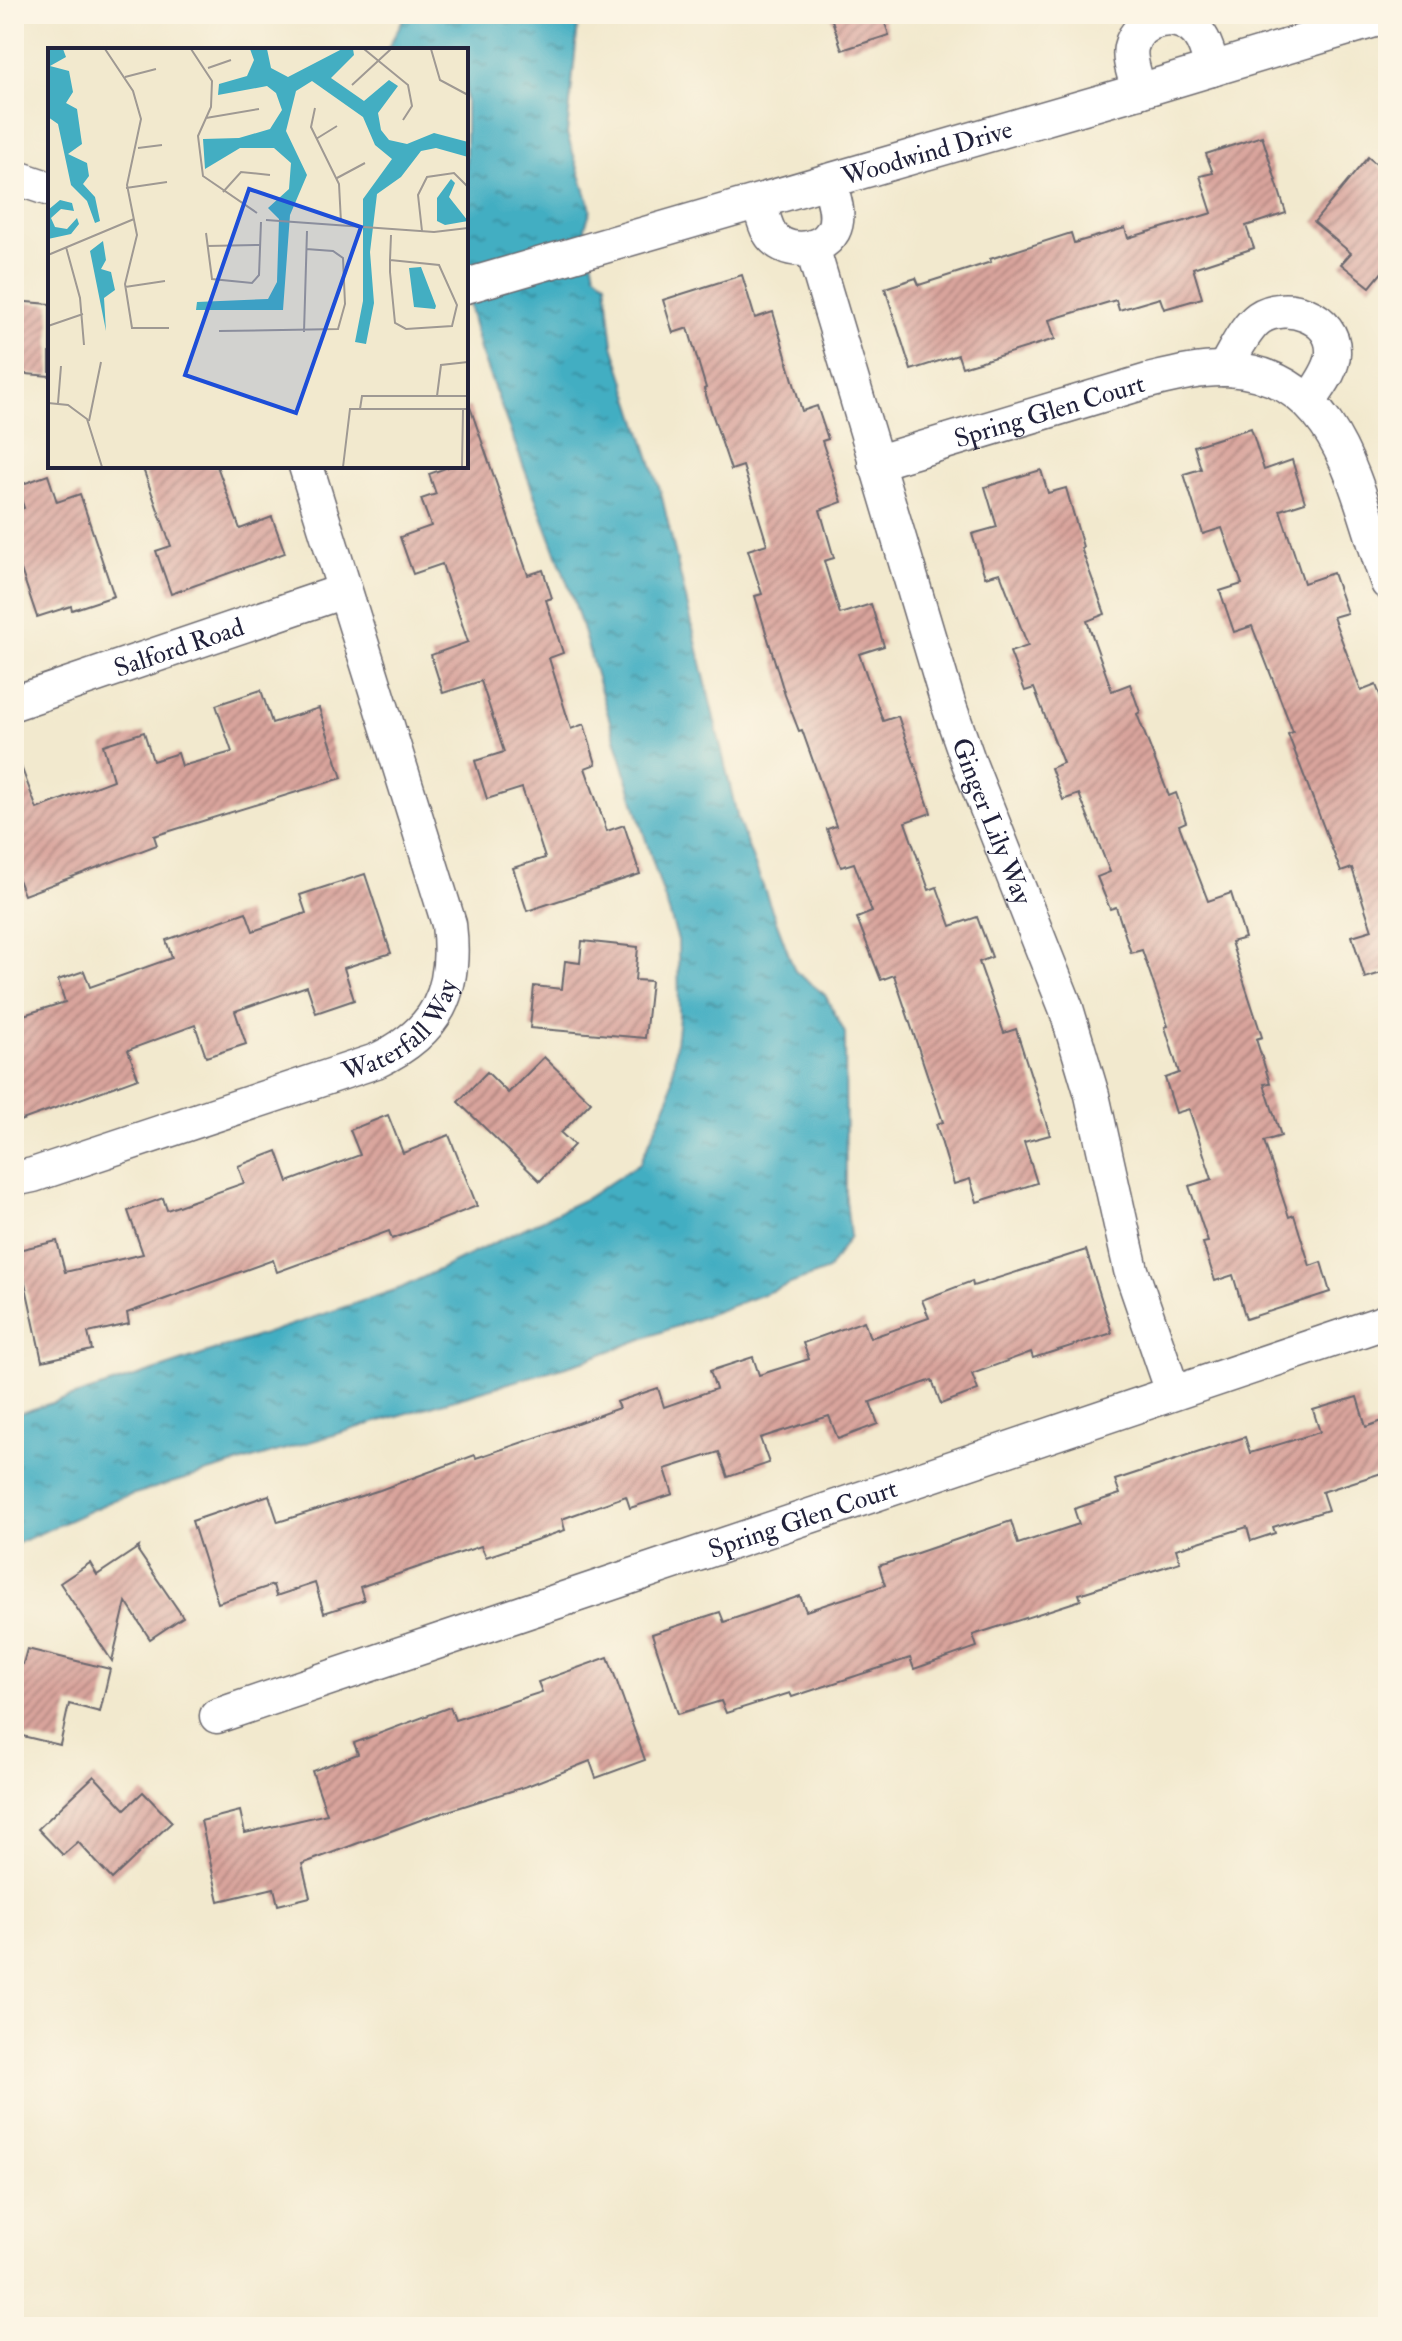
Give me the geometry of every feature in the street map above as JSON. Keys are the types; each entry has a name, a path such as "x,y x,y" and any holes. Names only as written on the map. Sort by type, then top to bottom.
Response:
{"street":[{"name":"Woodwind Drive","path":"468,285 1388,16"},
{"path":"1139,91 1132,64 1132,44 1142,29 1158,17 1191,26 1199,34 1212,69"},
{"path":"14,177 48,188"},
{"path":"759,202 768,231 774,239 785,247 812,247 833,232 836,222 829,181"},
{"name":"Ginger Lily Way","path":"812,247 927,640 963,748 1066,1008 1092,1095 1131,1270 1173,1392"},
{"path":"1224,369 1253,323 1262,316 1277,310 1308,314 1329,335 1334,356 1309,402"},
{"name":"Spring Glen Court","path":"875,463 1148,381 1185,372 1246,371 1271,379 1309,402 1324,418 1347,460 1388,583"},
{"name":"Waterfall Way","path":"14,1179 376,1061 401,1049 421,1033 435,1014 450,975 449,924 307,468"},
{"name":"Salford Road","path":"14,703 344,591"},
{"name":"Spring Glen Court","path":"217,1716 1388,1321"}],"water":[{"path":"406,14 579,14 567,134 591,209 585,227 595,273 606,282 613,345 661,493 738,820 795,971 825,995 845,1033 846,1200 850,1236 828,1270 583,1361 114,1500 14,1545 14,1415 401,1288 587,1198 640,1163 670,1096 679,1017 678,940 574,601 480,350 468,299 468,48 388,48"}],"building":[{"path":"830,14 882,14 889,35 842,50"},
{"path":"1262,136 1286,213 1246,226 1254,248 1193,268 1202,298 1164,309 1160,298 1119,310 1116,300 1049,320 1055,339 962,367 958,355 911,370 885,288 916,278 919,285 1071,233 1074,243 1125,228 1128,238 1212,213 1200,176 1213,173 1206,154"},
{"path":"1368,157 1388,174 1388,265 1370,287 1341,264 1351,253 1314,222"},
{"path":"742,275 755,318 773,312 802,411 817,406 828,439 822,441 842,502 820,510 834,558 824,561 840,614 871,604 884,646 859,654 883,721 898,716 931,813 905,822 929,890 937,887 951,926 977,917 992,957 979,962 1004,1033 1016,1029 1050,1135 1024,1142 1037,1183 977,1202 970,1179 954,1184 936,1124 943,1122 894,975 881,980 857,918 872,912 854,863 841,867 827,829 836,826 802,730 799,731 785,695 755,596 762,594 748,550 767,544 743,466 731,470 688,328 673,333 663,300"},
{"path":"14,301 48,304 48,376 14,373"},
{"path":"468,408 528,575 543,570 552,598 546,600 563,653 549,658 571,729 584,724 596,764 585,768 607,831 624,825 640,874 527,911 513,868 545,858 522,788 487,799 475,761 504,752 481,681 443,693 431,655 468,642 442,564 413,574 400,537 431,526 421,499 436,494 429,474 446,468 468,468"},
{"path":"1251,428 1264,470 1292,460 1305,502 1280,510 1304,583 1333,573 1347,613 1333,617 1361,691 1376,685 1388,715 1388,971 1365,978 1352,936 1372,930 1352,868 1341,872 1288,734 1293,732 1252,626 1234,632 1220,591 1242,584 1222,528 1203,534 1184,474 1201,469 1194,446"},
{"path":"143,468 218,468 240,529 272,517 285,553 171,594 156,551 171,546"},
{"path":"1041,470 1048,493 1066,488 1081,548 1105,614 1087,621 1112,691 1130,684 1140,712 1137,714 1169,796 1176,793 1186,822 1179,825 1208,901 1231,893 1245,938 1231,942 1262,1037 1256,1039 1270,1083 1264,1084 1281,1136 1264,1141 1289,1217 1294,1215 1310,1266 1321,1262 1330,1292 1246,1319 1233,1275 1215,1281 1203,1243 1208,1242 1189,1186 1212,1179 1189,1109 1176,1113 1165,1078 1179,1073 1165,1027 1168,1026 1142,950 1131,953 1116,907 1110,909 1097,877 1110,872 1079,794 1063,800 1051,768 1063,763 1034,688 1025,691 1010,652 1028,646 1000,573 985,577 972,534 997,527 985,487"},
{"path":"48,475 57,502 80,494 114,596 72,610 71,606 37,617 14,549 14,512 24,508 17,486"},
{"path":"261,690 272,723 319,708 342,778 154,836 157,845 24,895 14,869 14,754 37,809 113,780 103,745 144,732 153,761 178,753 182,766 232,752 216,705"},
{"path":"365,874 391,953 344,968 354,1000 316,1013 307,986 235,1011 246,1044 206,1057 195,1025 128,1050 138,1078 14,1123 14,1018 65,1002 58,980 84,971 90,987 172,958 166,940 246,912 253,931 306,913 300,895"},
{"path":"582,941 638,947 635,980 651,981 645,1038 530,1028 534,986 562,989 565,961 580,963"},
{"path":"544,1057 591,1102 561,1133 574,1145 540,1181 458,1102 487,1072 508,1093"},
{"path":"388,1115 403,1153 449,1135 477,1206 392,1239 389,1231 277,1272 273,1260 127,1313 129,1324 88,1333 92,1350 42,1361 18,1250 57,1241 65,1272 143,1254 128,1211 163,1198 167,1210 244,1183 238,1166 277,1151 288,1182 360,1155 350,1130"},
{"path":"1086,1250 1112,1333 1033,1358 1031,1352 972,1374 978,1390 941,1404 932,1380 870,1402 878,1424 838,1439 829,1416 760,1438 769,1463 728,1477 719,1452 665,1469 673,1494 630,1508 626,1496 562,1519 565,1530 486,1557 481,1546 360,1587 364,1600 324,1613 315,1583 276,1596 273,1585 218,1603 192,1521 269,1495 278,1522 380,1490 475,1455 476,1458 541,1436 619,1408 616,1402 658,1388 664,1407 716,1389 710,1371 753,1357 759,1375 809,1359 803,1343 864,1321 870,1338 929,1318 922,1300 972,1281 973,1286"},
{"path":"1357,1397 1366,1427 1388,1419 1388,1471 1322,1492 1328,1510 1273,1527 1275,1533 1251,1541 1247,1527 1176,1549 1180,1562 1079,1594 1081,1600 973,1635 977,1647 914,1669 910,1658 792,1697 790,1693 726,1713 721,1701 678,1714 652,1634 720,1612 724,1622 800,1596 806,1611 885,1585 879,1566 1011,1521 1018,1544 1079,1524 1074,1509 1120,1494 1115,1480 1245,1437 1250,1453 1320,1432 1313,1410"},
{"path":"139,1547 138,1551 183,1617 150,1639 126,1602 112,1661 60,1583 90,1563 97,1575"},
{"path":"27,1649 110,1669 100,1712 69,1704 60,1745 14,1734 14,1661 23,1664"},
{"path":"608,1657 645,1760 596,1778 590,1761 302,1864 310,1897 278,1905 274,1888 219,1901 201,1821 240,1811 245,1833 327,1814 312,1771 358,1754 354,1743 450,1707 455,1720 542,1692 538,1682"},
{"path":"94,1776 125,1809 143,1792 172,1822 112,1879 78,1842 63,1855 38,1829"}]}
